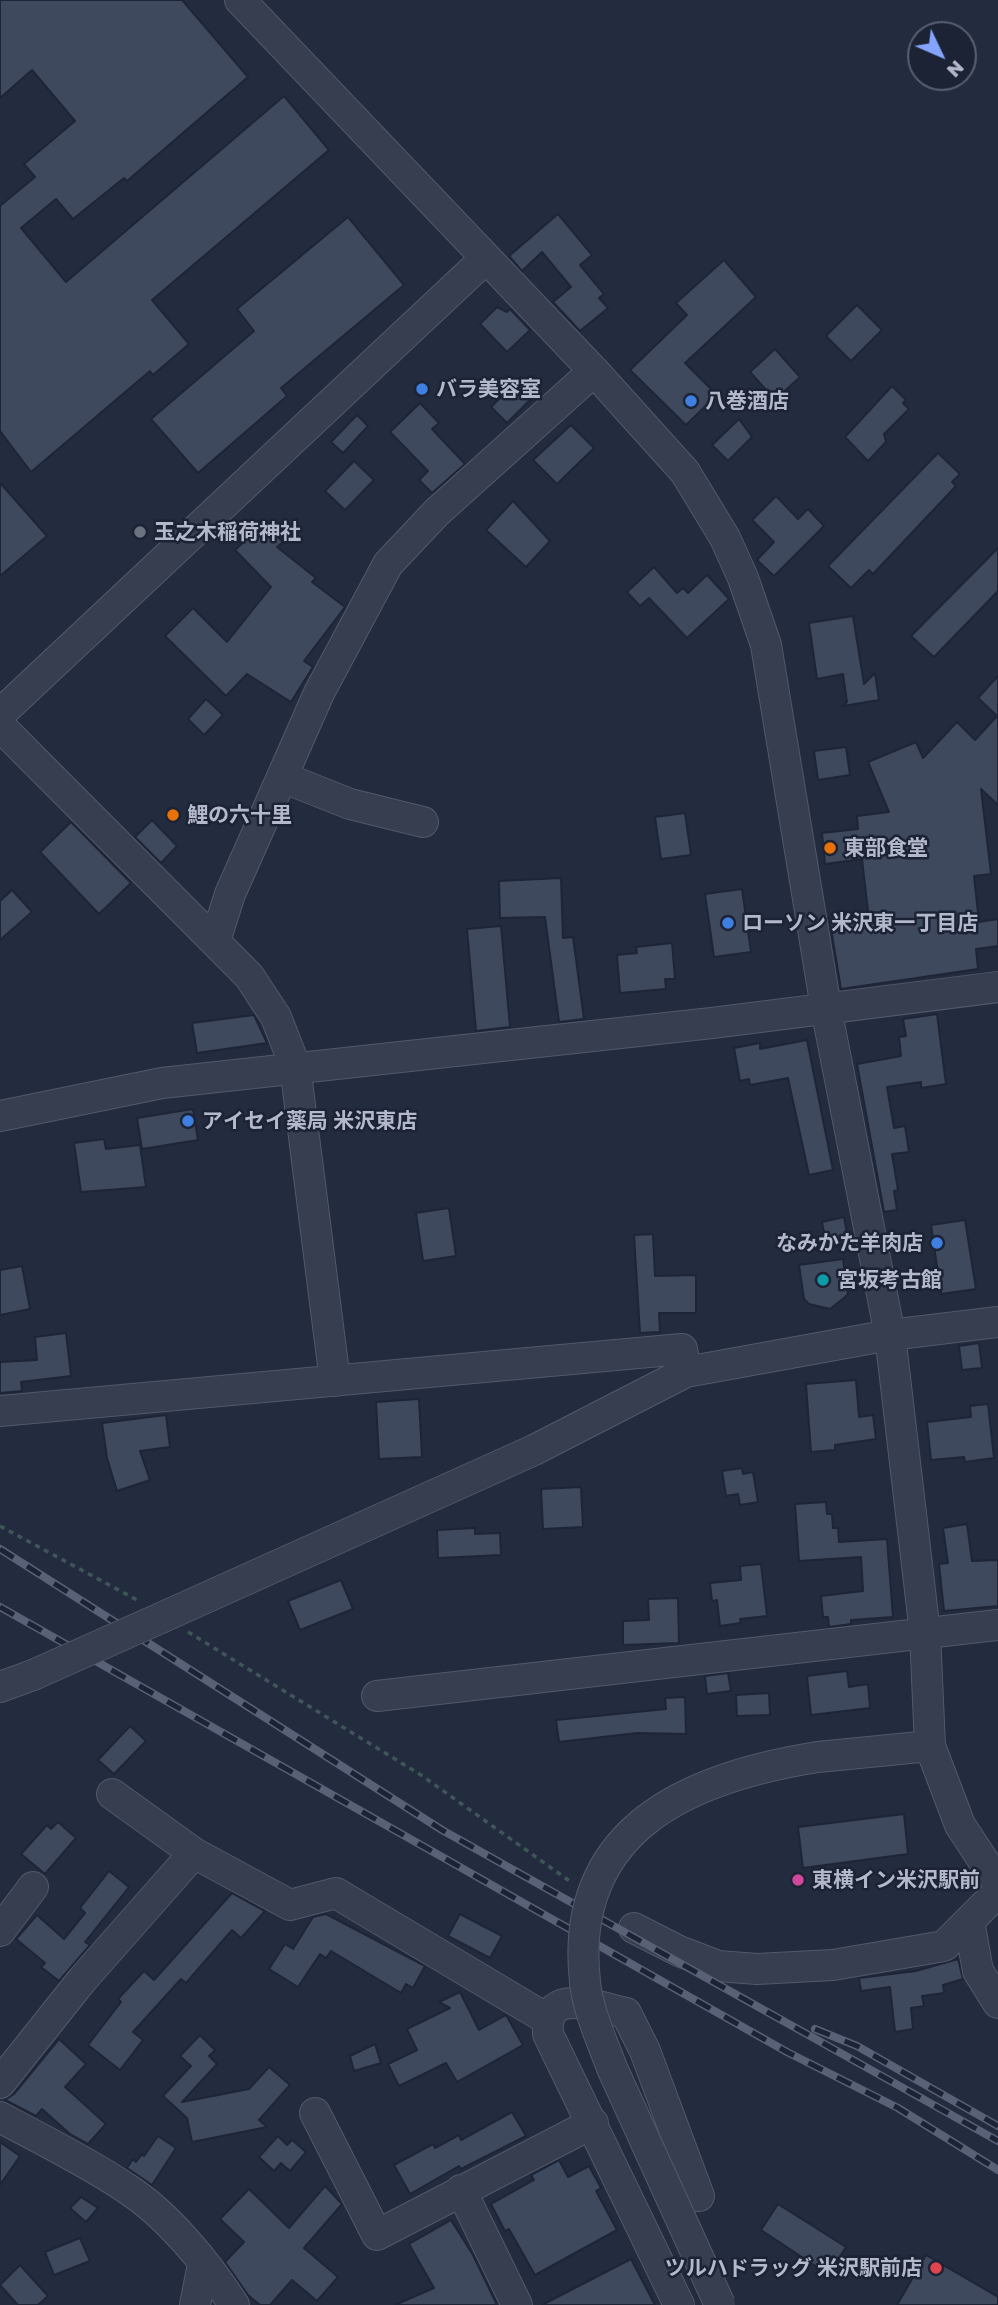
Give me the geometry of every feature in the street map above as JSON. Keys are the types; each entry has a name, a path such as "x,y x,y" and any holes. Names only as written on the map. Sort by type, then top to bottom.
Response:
{"street":[{"path":"240,0 594,371 685,472 725,538 756,614 766,645 826,1008 890,1335 925,1633 930,1746 960,1825 998,1883"},
{"path":"0,714 485,259"},
{"path":"215,941 230,894 319,693 388,564 437,512 594,371"},
{"path":"0,726 249,976 276,1017 295,1066 335,1381"},
{"path":"282,777 350,804 423,822"},
{"path":"0,1116 162,1083 295,1066 698,1024 998,987"},
{"path":"0,1687 33,1675 534,1450 686,1372 890,1335 998,1321"},
{"path":"0,1411 682,1349 686,1372"},
{"path":"377,1696 998,1625"},
{"path":"720,2305 612,2068 585,1984 585,1926 600,1877 633,1830 659,1808 724,1778 766,1765 930,1746"},
{"path":"112,1794 194,1853 290,1905 336,1893 547,2019"},
{"path":"0,2082 82,1980 194,1853"},
{"path":"0,1931 33,1887"},
{"path":"634,1927 679,1951 718,1966 757,1969 833,1965 944,1946 998,1892"},
{"path":"969,1921 978,1971 998,2003"},
{"path":"679,2305 548,2034 547,2019 555,2007 568,2001 626,2013 645,2051 699,2196"},
{"path":"315,2113 377,2235 593,2123"},
{"path":"0,2116 127,2188 162,2218 234,2305"},
{"path":"461,2190 517,2305"},
{"path":"195,2305 202,2264"}],"path":[{"path":"0,1526 162,1616 421,1775 578,1888"}],"building":[{"path":"0,0 182,0 248,77 127,181 124,178 73,219 56,199 21,228 66,282 284,96 329,150 152,300 189,344 153,375 150,371 31,472 0,431 0,206 35,177 24,164 75,121 32,70 0,98"},
{"path":"558,214 592,255 580,265 604,294 599,298 608,308 580,331 553,302 571,287 542,252 522,271 509,256"},
{"path":"348,217 404,285 281,388 287,396 198,473 151,419 254,331 237,309"},
{"path":"724,260 756,297 685,363 717,395 686,425 630,370 687,315 676,303"},
{"path":"857,305 882,330 851,361 826,336"},
{"path":"497,307 507,312 510,309 530,330 507,352 480,324"},
{"path":"775,349 800,377 775,400 750,372"},
{"path":"521,377 537,393 507,423 491,407"},
{"path":"892,386 906,400 903,403 909,409 884,434 886,442 868,461 845,437"},
{"path":"420,403 439,423 432,429 465,464 432,493 419,480 428,471 390,432"},
{"path":"357,415 368,426 343,453 331,442"},
{"path":"739,419 752,437 728,461 712,445"},
{"path":"571,425 594,448 557,484 533,460"},
{"path":"938,453 960,474 952,482 956,486 873,574 869,570 851,588 828,566"},
{"path":"354,461 374,480 345,510 325,491"},
{"path":"0,483 47,536 0,576"},
{"path":"776,496 798,519 808,509 824,526 774,576 757,560 774,542 752,520"},
{"path":"513,501 550,541 526,567 486,530"},
{"path":"264,523 283,542 277,547 316,578 312,582 345,607 304,661 313,667 291,702 247,674 226,696 165,636 193,608 227,642 271,587 235,550"},
{"path":"998,548 998,591 934,657 911,636"},
{"path":"654,567 677,593 683,588 688,593 707,575 729,599 687,638 649,598 640,606 627,592"},
{"path":"853,616 864,684 875,673 879,700 843,706 847,702 843,674 817,679 809,623"},
{"path":"998,676 998,805 981,789 991,874 974,876 979,922 998,919 998,946 976,949 978,969 841,989 829,917 868,911 862,859 825,864 822,833 858,829 857,816 889,812 868,762 916,742 923,758 957,722 975,740 997,716 978,698"},
{"path":"206,699 223,715 204,735 188,719"},
{"path":"846,747 850,775 818,780 814,751"},
{"path":"685,813 691,855 661,859 655,817"},
{"path":"152,820 177,846 161,863 135,837"},
{"path":"71,822 131,883 99,914 40,852"},
{"path":"561,878 563,938 573,937 584,1019 559,1022 545,917 500,918 499,881"},
{"name":"ローソン 米沢東一丁目店","path":"742,889 751,952 714,957 705,894"},
{"path":"12,890 32,912 0,940 0,901"},
{"path":"501,926 510,1027 476,1031 467,929"},
{"path":"672,943 675,979 665,979 666,989 620,993 617,955 637,953 636,947"},
{"path":"937,1014 946,1084 921,1088 921,1082 887,1087 894,1128 905,1126 909,1152 892,1154 898,1190 894,1191 897,1210 884,1212 857,1064 901,1056 899,1037 906,1036 903,1019"},
{"path":"254,1015 267,1043 197,1053 192,1023"},
{"path":"807,1040 833,1170 809,1175 788,1078 750,1085 749,1079 740,1081 734,1048 760,1043 760,1049"},
{"path":"193,1109 198,1140 142,1149 137,1118"},
{"path":"104,1139 106,1149 140,1145 146,1187 81,1192 74,1143"},
{"path":"449,1208 456,1256 423,1261 416,1213"},
{"path":"844,1217 849,1244 827,1249 822,1222"},
{"path":"965,1220 976,1289 941,1294 931,1225"},
{"path":"653,1234 655,1276 696,1275 696,1313 659,1313 660,1332 640,1333 634,1235"},
{"name":"宮坂考古館","path":"843,1259 848,1294 830,1309 809,1304 804,1299 799,1265"},
{"path":"22,1266 30,1309 0,1315 0,1270"},
{"path":"66,1333 71,1376 21,1382 22,1391 0,1393 0,1362 37,1360 35,1337"},
{"path":"979,1343 982,1368 962,1370 959,1346"},
{"path":"856,1380 859,1417 873,1415 876,1439 835,1445 835,1450 811,1452 806,1384"},
{"path":"419,1399 422,1457 379,1459 376,1402"},
{"path":"988,1404 994,1458 965,1462 964,1457 931,1460 927,1422 971,1417 970,1406"},
{"path":"166,1415 170,1447 140,1451 150,1480 117,1491 107,1458 102,1423"},
{"path":"742,1468 743,1474 753,1472 758,1502 740,1505 738,1494 726,1496 722,1471"},
{"path":"581,1487 583,1527 543,1529 541,1489"},
{"path":"826,1502 827,1514 832,1514 833,1528 838,1528 839,1542 887,1539 893,1617 851,1620 851,1624 829,1627 828,1617 823,1617 821,1596 863,1591 861,1557 799,1561 795,1504"},
{"path":"967,1524 972,1561 998,1560 998,1606 944,1611 939,1564 948,1563 943,1528"},
{"path":"475,1528 475,1534 500,1533 501,1555 438,1558 437,1530"},
{"path":"761,1564 767,1616 740,1619 741,1623 720,1626 717,1600 712,1601 710,1583 741,1580 740,1566"},
{"path":"341,1580 353,1609 300,1630 288,1601"},
{"path":"678,1598 679,1643 623,1645 623,1621 649,1620 648,1599"},
{"path":"847,1671 849,1687 868,1684 870,1708 811,1715 807,1676"},
{"path":"728,1673 731,1691 707,1694 705,1676"},
{"path":"769,1693 770,1715 737,1716 736,1695"},
{"path":"685,1697 686,1734 637,1733 559,1742 556,1720 666,1709 665,1698"},
{"path":"130,1726 146,1741 114,1774 98,1760"},
{"name":"東横イン米沢駅前","path":"904,1814 908,1854 803,1868 798,1827"},
{"path":"58,1822 76,1838 45,1874 21,1854 47,1825 51,1829"},
{"path":"109,1871 129,1887 85,1942 90,1945 59,1981 41,1967 45,1963 16,1939 37,1915 64,1939 85,1913 80,1908"},
{"path":"232,1893 265,1911 241,1938 232,1930 186,1983 181,1979 133,2032 143,2040 120,2070 88,2045 121,2002 118,1999 144,1971 154,1980"},
{"path":"326,1914 425,1966 413,1988 406,1984 401,1993 331,1951 326,1958 320,1954 298,1987 269,1969 285,1944 293,1949 313,1917"},
{"path":"460,1914 502,1936 490,1958 448,1936"},
{"path":"958,1959 963,1979 943,1985 944,1993 922,1996 924,2006 911,2008 913,2029 895,2032 890,1987 861,1991 859,1978 916,1971"},
{"path":"460,1992 479,2030 506,2015 523,2045 457,2082 446,2063 399,2086 388,2064 417,2050 407,2029 450,2008 439,2002"},
{"path":"200,2035 215,2050 209,2056 217,2064 182,2102 249,2089 269,2067 290,2085 259,2120 267,2127 192,2142 187,2118 163,2096 191,2066 180,2056"},
{"path":"59,2039 86,2064 65,2087 106,2124 88,2144 70,2134 42,2109 36,2116 5,2100 14,2094"},
{"path":"375,2044 381,2063 354,2071 350,2056"},
{"path":"512,2112 526,2136 461,2169 459,2166 410,2194 394,2165 433,2144 435,2148 459,2135 461,2140"},
{"path":"158,2136 176,2148 152,2185 127,2168 133,2159 136,2162 142,2154 144,2156"},
{"path":"278,2136 287,2145 292,2140 306,2152 290,2171 281,2163 274,2171 259,2157"},
{"path":"0,2142 20,2156 0,2185"},
{"path":"559,2160 568,2177 589,2166 601,2188 596,2191 617,2230 535,2275 509,2229 505,2231 491,2204 534,2180 531,2175"},
{"path":"325,2186 342,2204 304,2248 338,2277 317,2301 292,2280 270,2305 260,2305 248,2295 225,2262 244,2242 220,2219 249,2189 289,2228"},
{"path":"81,2197 98,2208 86,2222 70,2208"},
{"path":"778,2204 846,2247 837,2261 832,2258 823,2271 761,2230"},
{"path":"451,2220 473,2255 497,2305 395,2305 434,2288 409,2244"},
{"path":"80,2238 90,2261 54,2275 45,2252"},
{"name":"ツルハドラッグ 米沢駅前店","path":"926,2255 998,2297 998,2305 897,2305"},
{"path":"631,2259 655,2305 542,2305"},
{"path":"20,2265 48,2296 38,2305 18,2305 0,2285"}],"railway":[{"path":"0,1549 442,1830 998,2141"},
{"path":"0,1607 787,2052 898,2108 998,2170"},
{"path":"815,2029 857,2046 998,2126"}],"place":[{"name":"バラ美容室","path":"422,389"},
{"name":"八巻酒店","path":"691,401"},
{"name":"玉之木稲荷神社","path":"140,532"},
{"name":"鯉の六十里","path":"173,815"},
{"name":"東部食堂","path":"830,848"},
{"name":"ローソン 米沢東一丁目店","path":"728,923"},
{"name":"アイセイ薬局 米沢東店","path":"188,1121"},
{"name":"なみかた羊肉店","path":"937,1243"},
{"name":"宮坂考古館","path":"823,1280"},
{"name":"東横イン米沢駅前","path":"798,1880"},
{"name":"ツルハドラッグ 米沢駅前店","path":"936,2268"}]}
